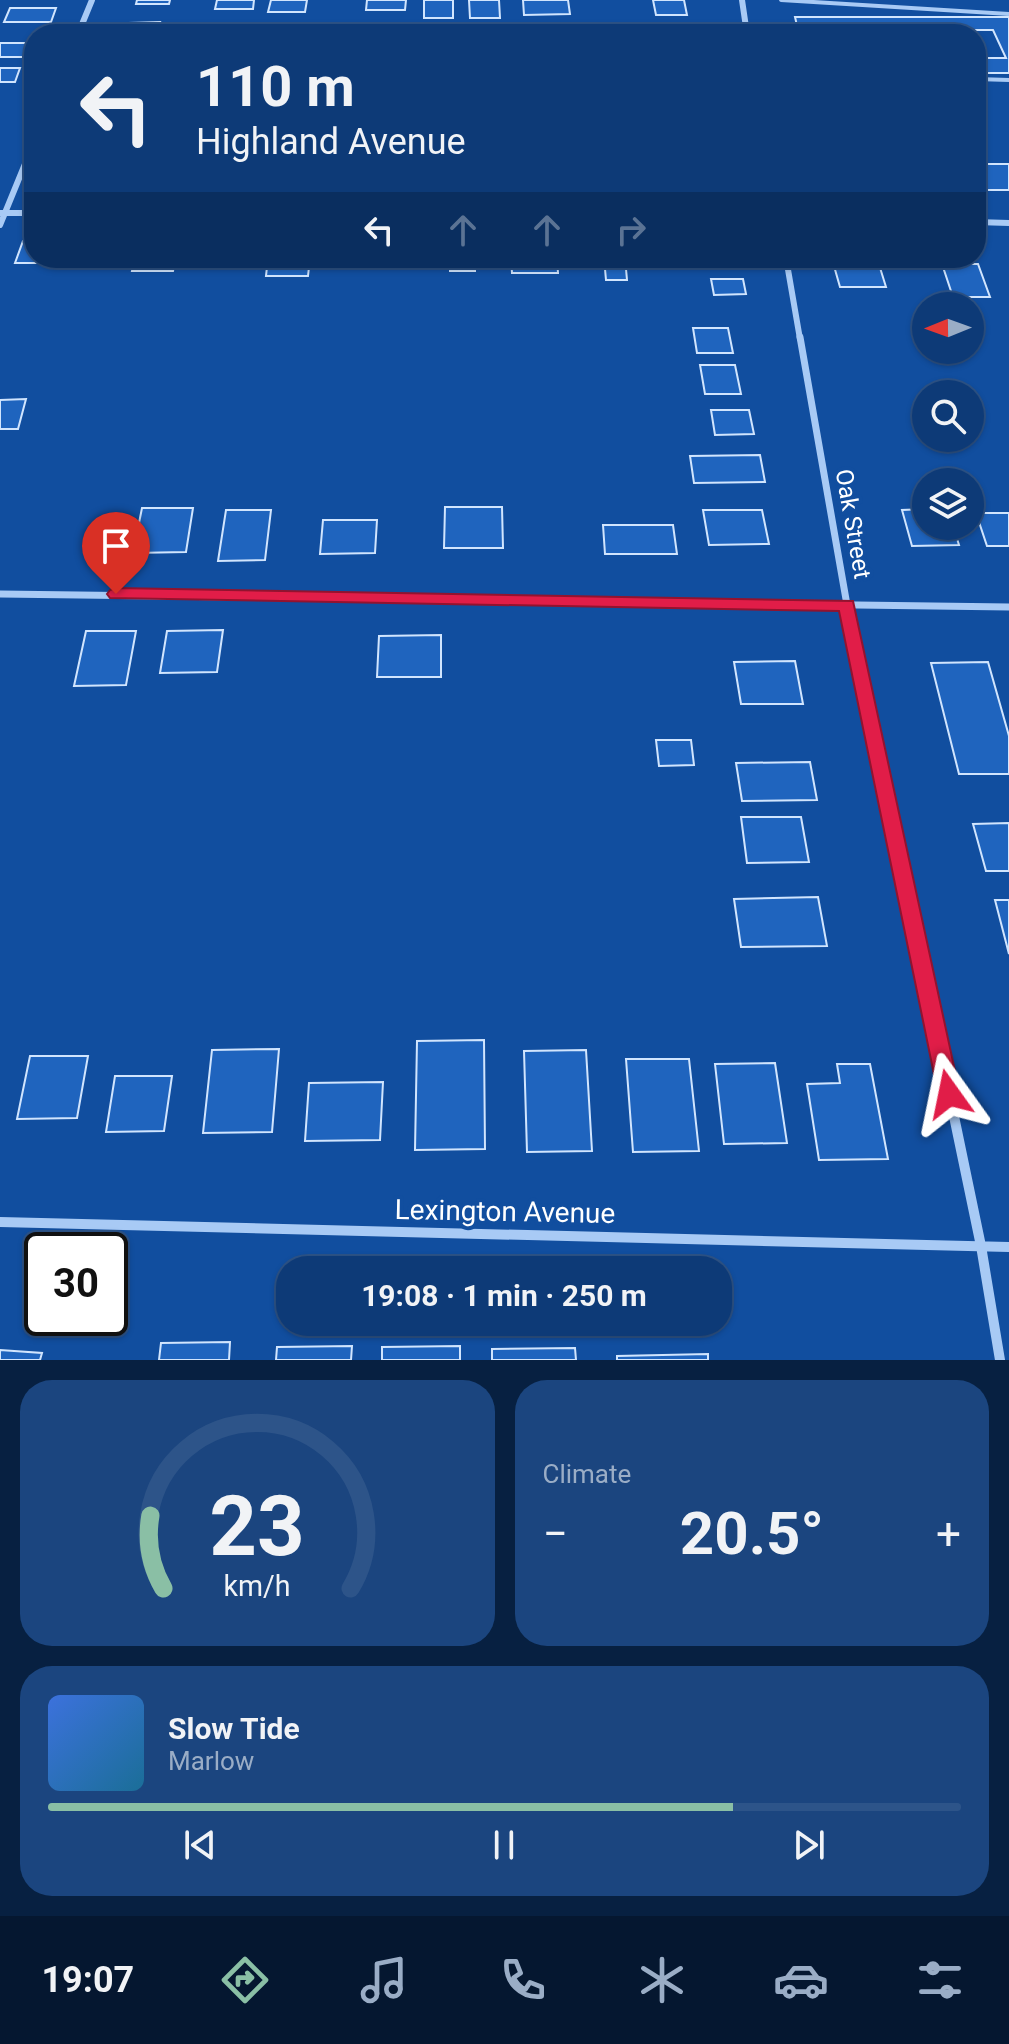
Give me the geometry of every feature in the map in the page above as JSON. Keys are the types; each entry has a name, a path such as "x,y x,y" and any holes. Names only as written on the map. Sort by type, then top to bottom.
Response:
{"street":[{"path":"82,24 92,0"},
{"path":"742,0 746,24"},
{"path":"0,225 2,213 24,164"},
{"path":"2,213 24,213"},
{"path":"986,222 1009,223"},
{"name":"Oak Street","path":"788,268 847,605 981,1246 1000,1360"},
{"path":"0,594 1009,607"},
{"name":"Lexington Avenue","path":"0,1222 1009,1247"}],"lane":[{"path":"781,0 1009,14"},
{"path":"986,79 1009,80"}],"building":[{"path":"137,0 170,0 169,4 136,4"},
{"path":"217,0 254,0 253,9 215,9"},
{"path":"271,0 307,0 305,12 268,12"},
{"path":"367,0 406,0 405,10 366,10"},
{"path":"424,0 453,0 453,18 424,18"},
{"path":"469,0 499,0 500,18 470,18"},
{"path":"523,0 568,0 570,14 524,15"},
{"path":"653,0 684,0 687,15 656,15"},
{"path":"10,8 56,8 51,22 4,22"},
{"path":"795,17 1009,17 1009,73 986,73 986,58 1006,58 993,30 986,30 986,24 797,24"},
{"path":"160,22 159,24 129,23"},
{"path":"0,43 24,43 24,57 0,57"},
{"path":"0,68 20,68 15,82 0,82"},
{"path":"986,164 1009,164 1009,190 986,190"},
{"path":"23,241 24,241 24,263 15,263"},
{"path":"133,268 174,268 173,271 132,271"},
{"path":"267,268 309,268 308,276 266,276"},
{"path":"371,268 424,268 424,269"},
{"path":"450,268 475,268 475,271 450,271"},
{"path":"512,268 558,268 558,273 512,273"},
{"path":"626,268 627,280 606,280 605,269 584,269"},
{"path":"835,268 880,268 886,287 840,287"},
{"path":"943,268 979,268 990,297 984,297 984,292 951,292"},
{"path":"711,279 743,279 746,294 714,295"},
{"path":"693,328 728,328 733,353 697,353"},
{"path":"700,365 735,365 741,394 705,394"},
{"path":"26,399 18,429 0,429 0,400"},
{"path":"711,410 749,410 754,434 715,435"},
{"path":"760,455 765,482 694,483 690,456"},
{"path":"445,507 502,507 503,548 444,548"},
{"path":"142,508 193,508 186,552 133,553"},
{"path":"226,510 271,510 265,560 218,561"},
{"path":"703,510 762,510 769,544 709,545"},
{"path":"902,510 912,510 912,540 957,540 959,545 912,546"},
{"path":"984,513 1009,513 1009,546 987,546"},
{"path":"323,520 377,520 375,553 320,554"},
{"path":"603,525 673,525 677,554 605,554"},
{"path":"223,630 217,672 160,673 167,631"},
{"path":"86,631 136,631 126,685 74,686"},
{"path":"441,635 441,677 377,677 379,636"},
{"path":"795,661 803,704 741,704 734,662"},
{"path":"988,662 1009,736 1009,774 959,774 931,663"},
{"path":"656,740 691,740 694,765 659,766"},
{"path":"810,762 817,800 742,801 736,763"},
{"path":"741,817 801,817 809,862 747,863"},
{"path":"1009,823 1009,871 986,871 973,824"},
{"path":"818,897 827,946 741,947 734,899"},
{"path":"995,900 1009,900 1009,954"},
{"path":"484,1040 485,1149 415,1150 417,1041"},
{"path":"279,1049 272,1132 203,1133 212,1050"},
{"path":"586,1050 592,1151 527,1152 524,1051"},
{"path":"30,1056 88,1056 77,1118 17,1119"},
{"path":"626,1059 689,1059 699,1151 633,1152"},
{"path":"775,1063 787,1143 724,1144 715,1064"},
{"path":"837,1064 870,1064 888,1159 819,1160 807,1084 840,1083"},
{"path":"115,1076 172,1076 164,1131 106,1132"},
{"path":"383,1082 380,1140 305,1141 309,1083"},
{"path":"230,1342 229,1360 159,1360 161,1343"},
{"path":"352,1346 351,1360 276,1360 277,1347"},
{"path":"460,1346 460,1360 382,1360 382,1347"},
{"path":"575,1348 576,1360 492,1360 492,1349"},
{"path":"0,1350 42,1353 40,1360 0,1360"},
{"path":"708,1354 708,1360 617,1360 617,1356"}],"route":[{"path":"116,594 847,605 949,1094"}]}
